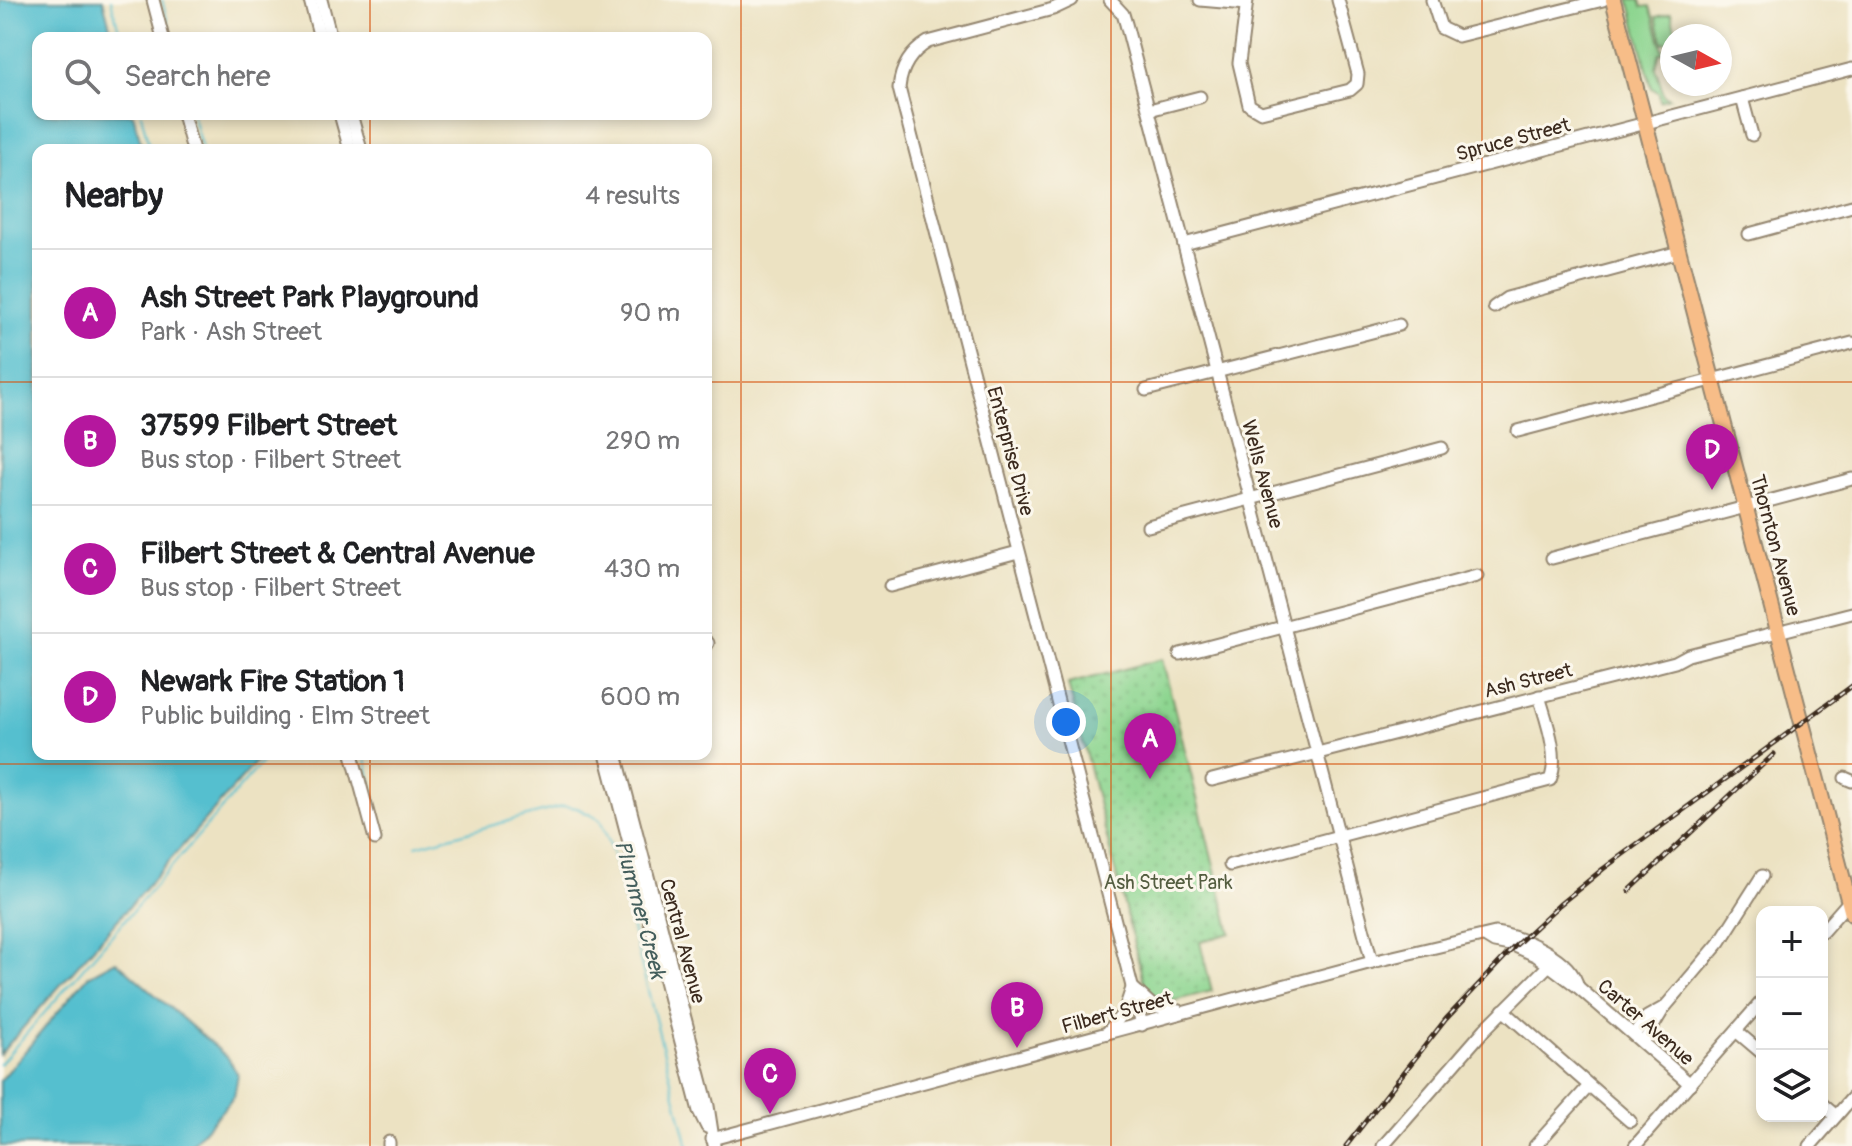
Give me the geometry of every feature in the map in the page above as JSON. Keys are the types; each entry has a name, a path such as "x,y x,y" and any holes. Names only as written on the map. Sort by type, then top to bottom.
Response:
{"main road":[{"name":"Thornton Avenue","path":"1613,0 1851,905"}],"street":[{"path":"153,0 161,32"},
{"path":"310,0 318,32"},
{"path":"321,0 329,32"},
{"name":"Enterprise Drive","path":"1072,0 1053,9 928,42 919,47 905,65 899,88 1142,1025"},
{"name":"Wells Avenue","path":"1110,0 1123,14 1126,24 1372,962"},
{"path":"1200,0 1246,2 1239,63 1249,105 1256,112 1350,90 1357,84 1358,74 1338,0"},
{"path":"1432,0 1437,20 1449,34 1466,35 1603,0"},
{"name":"Spruce Street","path":"1184,244 1852,69"},
{"path":"1149,110 1200,97"},
{"path":"1742,98 1752,135"},
{"path":"185,120 191,144"},
{"path":"342,120 348,144"},
{"path":"353,120 359,144"},
{"path":"1749,234 1852,206"},
{"path":"1494,307 1507,298 1679,252"},
{"path":"1146,390 1399,325"},
{"path":"1518,431 1852,343"},
{"path":"1148,526 1442,448"},
{"path":"1552,558 1852,479"},
{"path":"890,586 1018,552"},
{"path":"1180,654 1477,576"},
{"name":"Ash Street","path":"1212,780 1675,662 1688,655 1852,613"},
{"path":"1230,865 1550,780 1554,769 1539,696"},
{"path":"354,760 375,839"},
{"name":"Central Avenue","path":"608,760 699,1111 713,1142"},
{"name":"Central Avenue","path":"618,760 708,1106 713,1142"},
{"path":"1638,1039 1720,942 1762,876"},
{"path":"1828,926 1851,905"},
{"name":"Filbert Street","path":"713,1142 734,1132 1372,962 1461,940 1486,937 1494,942 1518,942"},
{"name":"Carter Avenue","path":"1518,942 1578,987 1690,1084"},
{"name":"Carter Avenue","path":"1518,942 1555,959 1575,977 1578,987"},
{"path":"1383,1146 1503,1010 1549,965"},
{"path":"1107,1033 1124,1012 1132,986 1154,1007 1187,1012"},
{"path":"1635,1146 1756,1008"},
{"path":"1503,1010 1630,1121"},
{"path":"1736,1031 1758,1050"},
{"path":"1535,1146 1589,1086"},
{"path":"1810,1146 1852,1098"},
{"path":"1828,1109 1836,1116"},
{"path":"727,1146 734,1132"}],"green space":[{"path":"1629,0 1640,0 1642,7 1650,6 1660,40 1656,68 1660,96 1670,98 1660,101 1659,93 1652,88"},
{"path":"1671,13 1674,24 1660,24 1660,32 1656,17"},
{"name":"Ash Street Park","path":"1162,659 1231,933 1200,942 1212,991 1165,1003 1154,1001 1143,980 1068,684"}],"water":[{"path":"0,0 103,0 111,32 32,32 32,120 135,120 141,144 32,144 32,760 258,760 0,1054"},
{"path":"116,961 228,1058 238,1075 234,1097 190,1146 0,1146 0,1081 88,976"}],"waterway":[{"path":"111,0 119,32"},
{"name":"Plummer Creek","path":"162,0 170,32"},
{"path":"142,120 148,144"},
{"name":"Plummer Creek","path":"194,120 200,144"},
{"path":"0,1064 264,760"},
{"name":"Plummer Creek","path":"366,760 379,821 386,834"},
{"name":"Plummer Creek","path":"416,846 564,806 577,808 600,820 611,847 688,1146"}],"railway":[{"path":"1346,1146 1446,1019 1559,905 1603,869 1852,686"},
{"path":"1629,891 1774,754"}],"place":[{"name":"Newark Fire Station 1","path":"1712,490"},
{"name":"Ash Street Park Playground","path":"1150,779"},
{"name":"37599 Filbert Street","path":"1017,1048"},
{"name":"Filbert Street & Central Avenue","path":"770,1114"}]}
